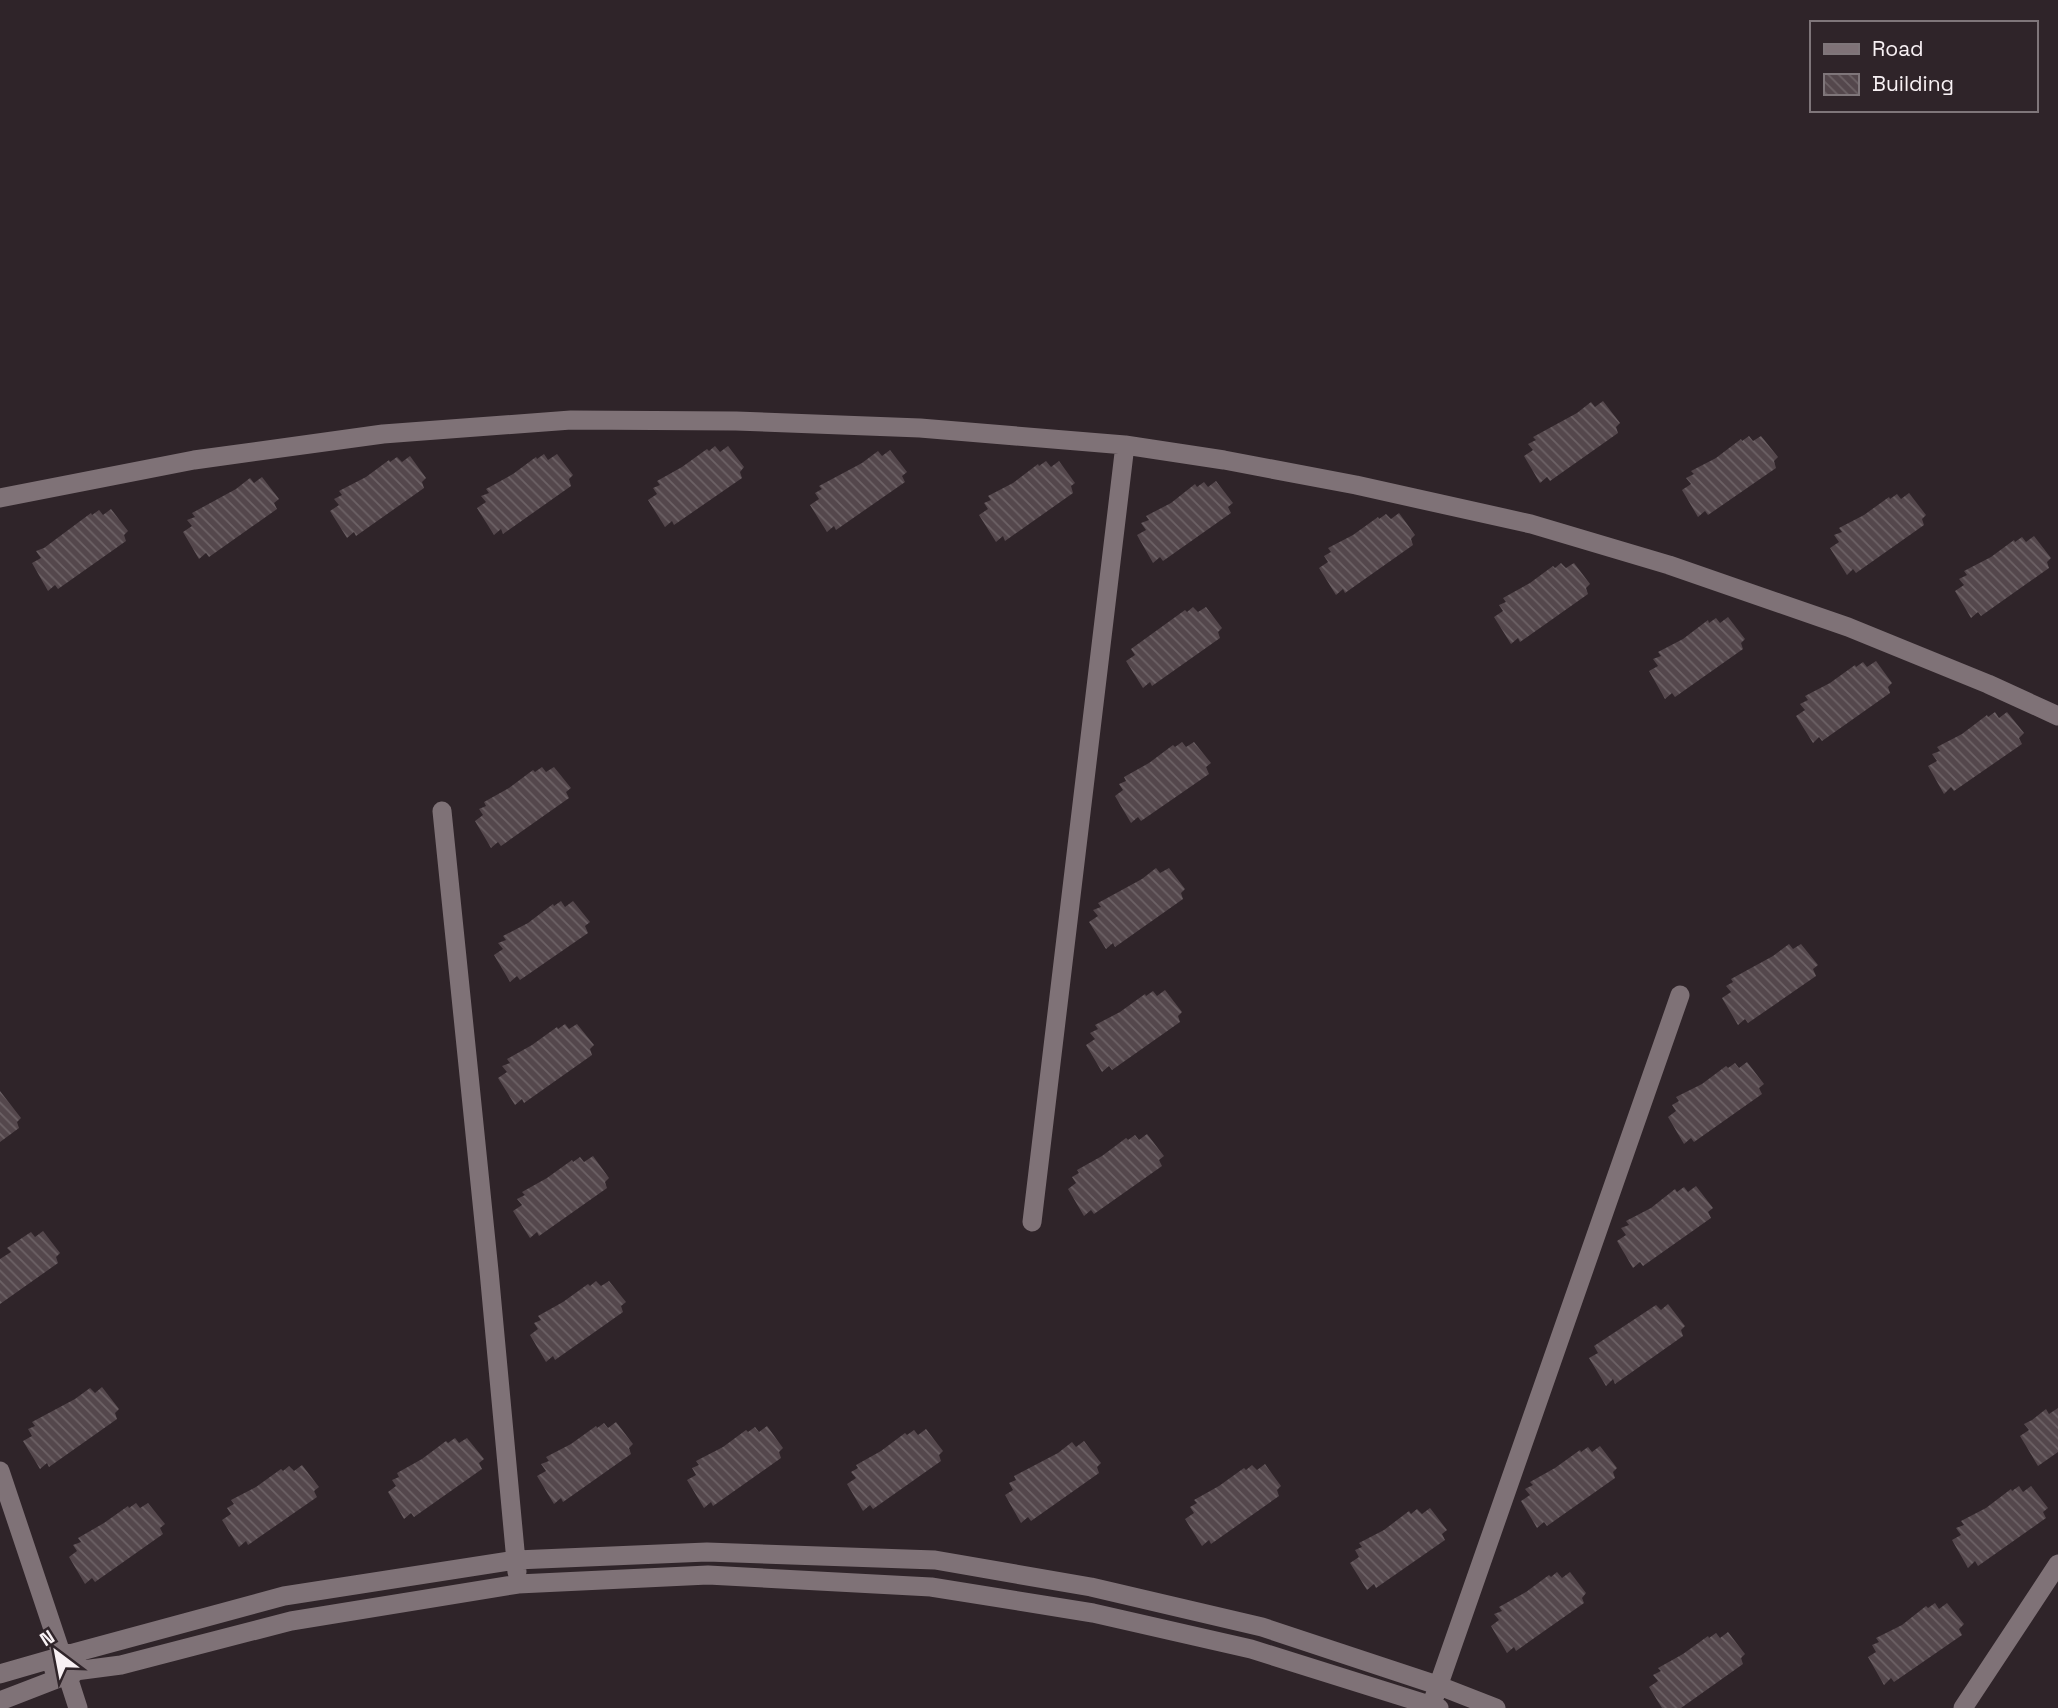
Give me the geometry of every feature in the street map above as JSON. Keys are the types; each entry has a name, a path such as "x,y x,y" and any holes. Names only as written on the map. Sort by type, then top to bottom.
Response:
{"street":[{"path":"0,498 194,460 370,436 571,420 736,421 920,428 1125,445 1224,460 1356,485 1531,524 1669,565 1848,627 1988,684 2058,716"},
{"path":"1032,1222 1125,445"},
{"path":"442,811 518,1584"},
{"path":"0,1674 65,1665 121,1665 291,1621 518,1584 708,1575 931,1587 1093,1614 1251,1649 1436,1707 1437,1685 1680,995"},
{"path":"0,1471 78,1708"},
{"path":"0,1701 65,1665 284,1596 516,1560 707,1552 935,1560 1091,1587 1262,1627 1437,1685 1496,1708"},
{"path":"1964,1708 2058,1564"}],"building":[{"path":"1603,401 1620,423 1616,427 1618,433 1550,481 1547,477 1540,483 1524,456 1533,450 1528,444 1536,440 1533,437 1577,413 1591,402 1595,407"},
{"path":"1749,436 1753,441 1761,436 1778,457 1774,461 1776,468 1708,515 1705,511 1698,517 1682,490 1691,484 1686,478 1694,474 1691,471"},
{"path":"715,446 720,452 728,446 744,467 740,472 742,478 674,525 672,521 665,527 648,500 657,494 653,488 660,485 657,481"},
{"path":"890,450 907,472 902,476 905,482 836,530 834,526 827,532 810,505 819,499 815,493 822,489 819,486 862,463 878,451 882,456"},
{"path":"544,454 548,460 557,454 573,475 569,479 571,486 503,534 501,529 494,535 477,508 486,502 481,496 489,493 486,489"},
{"path":"410,456 426,478 422,482 424,488 356,536 354,532 347,538 330,511 339,505 334,499 342,495 339,491 366,477 389,460 390,462 397,457 402,462"},
{"path":"1046,461 1051,467 1059,461 1075,483 1071,486 1073,493 1005,541 1003,536 996,542 979,515 988,509 984,503 991,500 988,496"},
{"path":"262,477 279,499 274,503 277,509 209,557 206,553 199,559 183,532 192,526 187,520 195,517 192,513 236,489 250,478 254,483"},
{"path":"1216,481 1233,503 1228,507 1231,513 1163,561 1160,557 1153,563 1137,535 1146,530 1141,523 1149,520 1146,516 1171,503 1195,484 1197,487 1204,482 1208,487"},
{"path":"1909,493 1926,515 1922,519 1924,525 1856,573 1853,569 1847,575 1830,548 1839,542 1834,535 1842,532 1839,528 1864,515 1889,497 1890,499 1897,494 1901,499"},
{"path":"111,509 128,531 124,535 126,541 58,589 55,585 48,591 32,563 41,558 36,551 91,513 92,515 99,510 103,515"},
{"path":"1399,513 1415,535 1411,539 1413,545 1345,593 1343,589 1336,595 1319,568 1328,562 1324,556 1331,552 1328,548 1353,535 1378,517 1379,519 1386,514 1391,519"},
{"path":"2034,536 2051,558 2047,562 2049,568 1981,616 1978,612 1971,618 1955,591 1964,585 1959,579 1967,575 1964,571 1991,557 2014,540 2015,542 2022,537 2026,542"},
{"path":"1561,563 1566,568 1574,563 1590,584 1586,588 1588,594 1520,642 1518,638 1511,644 1494,617 1503,611 1499,605 1506,602 1503,598"},
{"path":"1193,607 1198,612 1206,607 1222,628 1218,632 1220,638 1152,686 1150,682 1143,688 1126,661 1135,655 1131,649"},
{"path":"1728,617 1745,639 1741,643 1743,649 1675,697 1672,693 1665,699 1649,671 1658,666 1653,659 1661,656 1658,652 1683,639 1708,620 1709,623 1716,618 1720,623"},
{"path":"1876,661 1892,683 1888,687 1890,693 1822,741 1819,737 1813,743 1796,716 1805,710 1800,704 1808,700 1805,696 1830,683 1855,665 1856,667 1863,662 1867,667"},
{"path":"1995,712 1999,718 2007,712 2024,733 2019,738 2022,744 1954,791 1951,787 1944,794 1928,766 1937,761 1932,754 1940,751 1937,747"},
{"path":"1182,742 1186,747 1194,742 1211,763 1206,767 1209,774 1141,821 1138,817 1131,823 1115,796 1123,790 1119,784 1126,781 1124,777"},
{"path":"542,767 546,772 554,767 571,788 566,792 569,798 501,846 498,842 491,848 475,821 483,815 479,809 486,806 484,802"},
{"path":"1156,868 1160,873 1169,868 1185,889 1181,893 1183,899 1115,947 1113,943 1106,949 1089,922 1098,916 1093,910 1101,907 1098,903 1142,879"},
{"path":"561,901 565,907 573,901 590,922 585,926 588,933 520,980 517,976 510,982 494,955 503,949 498,943 506,940 503,936"},
{"path":"1789,944 1793,949 1801,944 1818,965 1813,969 1816,976 1748,1023 1745,1019 1738,1025 1722,998 1731,992 1726,986 1733,982 1731,979"},
{"path":"1165,990 1182,1012 1178,1016 1180,1022 1112,1070 1109,1066 1102,1072 1086,1045 1095,1039 1090,1033 1098,1029 1095,1025 1120,1012 1145,994 1146,996 1153,991 1157,996"},
{"path":"565,1024 569,1029 577,1024 594,1045 590,1049 592,1055 524,1103 522,1099 515,1105 498,1078 507,1072 502,1066 510,1063 507,1059"},
{"path":"1747,1062 1764,1084 1759,1088 1762,1094 1694,1142 1691,1138 1684,1144 1668,1117 1676,1111 1672,1105 1679,1101 1676,1097 1702,1084 1726,1066 1728,1068 1735,1063 1739,1068"},
{"path":"0,1091 21,1118 17,1122 19,1128 0,1142"},
{"path":"1147,1134 1164,1156 1159,1160 1162,1166 1094,1214 1091,1210 1084,1216 1068,1189 1076,1183 1072,1177 1079,1173 1077,1170 1126,1138 1128,1140 1135,1135 1139,1140"},
{"path":"593,1156 609,1178 605,1182 607,1188 539,1236 537,1232 530,1238 513,1211 522,1205 517,1199 525,1195 522,1192 572,1160 573,1162 580,1157 584,1162"},
{"path":"1696,1186 1713,1208 1708,1212 1711,1218 1643,1266 1640,1262 1633,1268 1617,1241 1626,1235 1621,1228 1629,1225 1626,1221 1651,1208 1675,1189 1677,1192 1684,1187 1688,1192"},
{"path":"43,1231 60,1253 56,1257 58,1263 0,1304 0,1259 11,1252 7,1248 31,1232 35,1237"},
{"path":"596,1281 601,1286 609,1281 626,1302 621,1306 623,1312 555,1360 553,1356 546,1362 530,1335 538,1329 534,1323 541,1320 538,1316"},
{"path":"1668,1304 1685,1326 1681,1330 1683,1336 1615,1384 1613,1379 1606,1386 1589,1358 1598,1353 1594,1346 1656,1305 1661,1310"},
{"path":"102,1387 119,1409 115,1413 117,1419 49,1467 47,1463 40,1469 23,1441 32,1436 28,1429 35,1426 32,1422 90,1388 95,1393"},
{"path":"2058,1408 2058,1452 2038,1466 2020,1436 2029,1430 2024,1424 2046,1409 2049,1414"},
{"path":"616,1422 633,1444 629,1448 631,1454 563,1502 561,1498 554,1504 537,1476 546,1471 541,1464 549,1461 546,1457 571,1444 596,1426 597,1428 604,1423 608,1428"},
{"path":"767,1426 783,1448 779,1452 781,1458 713,1506 711,1502 704,1508 687,1480 696,1475 692,1468 699,1465 696,1461 723,1447 746,1430 748,1432 755,1427 759,1432"},
{"path":"926,1429 943,1451 939,1455 941,1461 873,1509 870,1505 863,1511 847,1484 856,1478 851,1472 858,1468 856,1465 905,1433 907,1435 914,1430 918,1435"},
{"path":"455,1438 459,1443 467,1438 484,1459 479,1463 482,1469 414,1517 411,1513 404,1519 388,1492 396,1486 392,1480 399,1477 397,1473"},
{"path":"1084,1441 1101,1463 1097,1467 1099,1473 1031,1521 1028,1517 1021,1523 1005,1495 1013,1490 1009,1483 1016,1480 1014,1476 1058,1453 1072,1442 1076,1447"},
{"path":"1600,1446 1617,1468 1613,1472 1615,1478 1547,1526 1544,1522 1537,1528 1521,1501 1530,1495 1525,1489 1533,1485 1530,1482 1580,1450 1581,1452 1588,1447 1592,1452"},
{"path":"1265,1464 1281,1486 1277,1490 1279,1496 1211,1544 1209,1540 1202,1546 1185,1519 1194,1513 1190,1507 1197,1503 1194,1500 1244,1468 1246,1470 1252,1465 1257,1470"},
{"path":"302,1465 319,1487 314,1491 317,1497 248,1545 246,1541 239,1547 222,1520 231,1514 227,1508 234,1504 231,1500 256,1487 281,1469 283,1471 289,1466 294,1471"},
{"path":"2019,1486 2023,1492 2031,1486 2048,1508 2043,1512 2046,1518 1978,1566 1975,1561 1968,1568 1952,1540 1961,1535 1956,1528 1964,1525 1961,1521"},
{"path":"136,1503 140,1508 148,1503 165,1524 160,1528 163,1534 95,1582 92,1578 85,1584 69,1557 77,1551 73,1545 81,1542 78,1538"},
{"path":"1430,1508 1447,1530 1442,1534 1445,1540 1376,1588 1374,1584 1367,1590 1350,1563 1359,1557 1355,1550 1362,1547 1359,1543 1384,1530 1409,1511 1411,1514 1417,1509 1422,1514"},
{"path":"1557,1572 1562,1578 1570,1572 1586,1593 1582,1598 1584,1603 1516,1651 1514,1647 1507,1653 1491,1626 1499,1620 1494,1614 1502,1611 1499,1607"},
{"path":"1935,1603 1939,1609 1947,1603 1964,1624 1959,1629 1962,1635 1894,1682 1891,1678 1884,1685 1868,1657 1876,1652 1872,1645 1879,1642 1876,1638"},
{"path":"1728,1632 1745,1654 1741,1658 1743,1664 1681,1708 1662,1708 1649,1687 1658,1681 1653,1675 1661,1671 1658,1668 1708,1636 1709,1638 1716,1633 1720,1638"}]}
